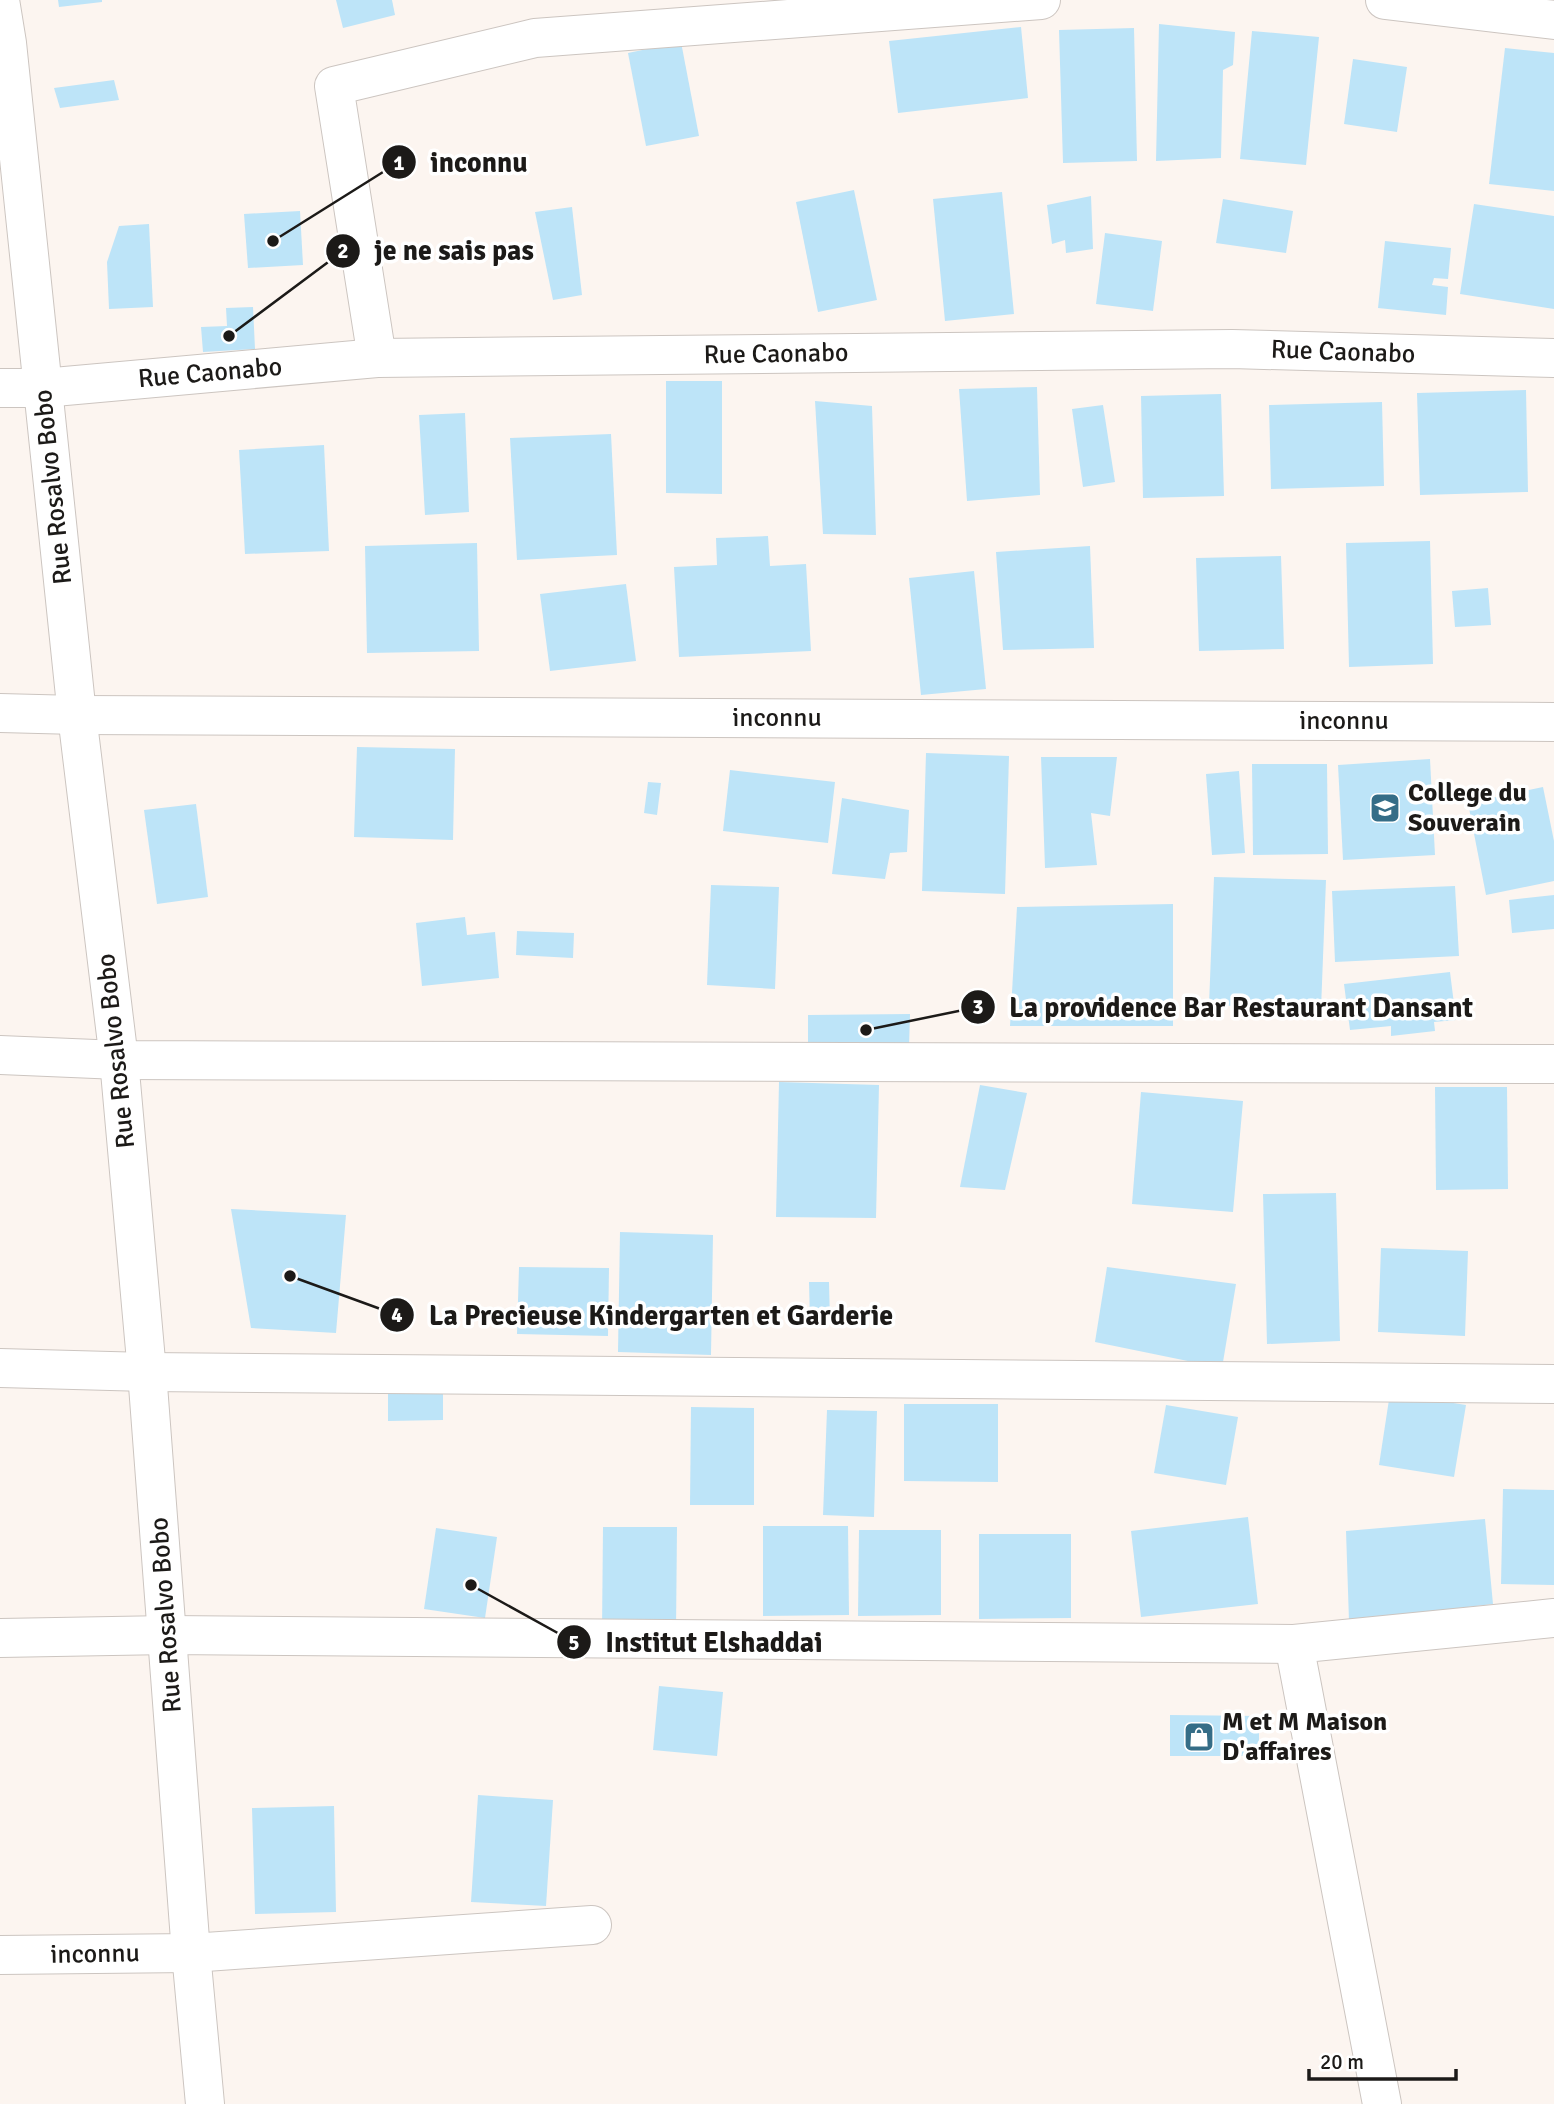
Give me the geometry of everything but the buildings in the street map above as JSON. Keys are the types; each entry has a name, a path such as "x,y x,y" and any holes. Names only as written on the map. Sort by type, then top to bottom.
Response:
{"street":[{"name":"Rue Rosalvo Bobo","path":"0,0 77,715 119,1060 148,1373 191,1953 205,2104"},
{"path":"377,358 334,86 536,38 1041,0"},
{"path":"1385,0 1554,20"},
{"name":"Rue Caonabo","path":"0,388 43,387 377,358 1232,349 1554,358"},
{"name":"inconnu","path":"0,713 1554,722"},
{"path":"0,1055 119,1060 1554,1064"},
{"path":"0,1368 148,1373 1554,1384"},
{"path":"0,1638 168,1634 1294,1644 1554,1618"},
{"path":"1294,1644 1382,2104"},
{"name":"inconnu","path":"0,1955 191,1953 592,1925"}],"place":[{"name":"inconnu","path":"273,241"},
{"name":"je ne sais pas","path":"229,336"},
{"name":"College du Souverain","path":"1385,808"},
{"name":"La providence Bar Restaurant Dansant","path":"866,1030"},
{"name":"La Precieuse Kindergarten et Garderie","path":"290,1276"},
{"name":"Institut Elshaddai","path":"471,1585"},
{"name":"M et M Maison D'affaires","path":"1199,1737"}]}
